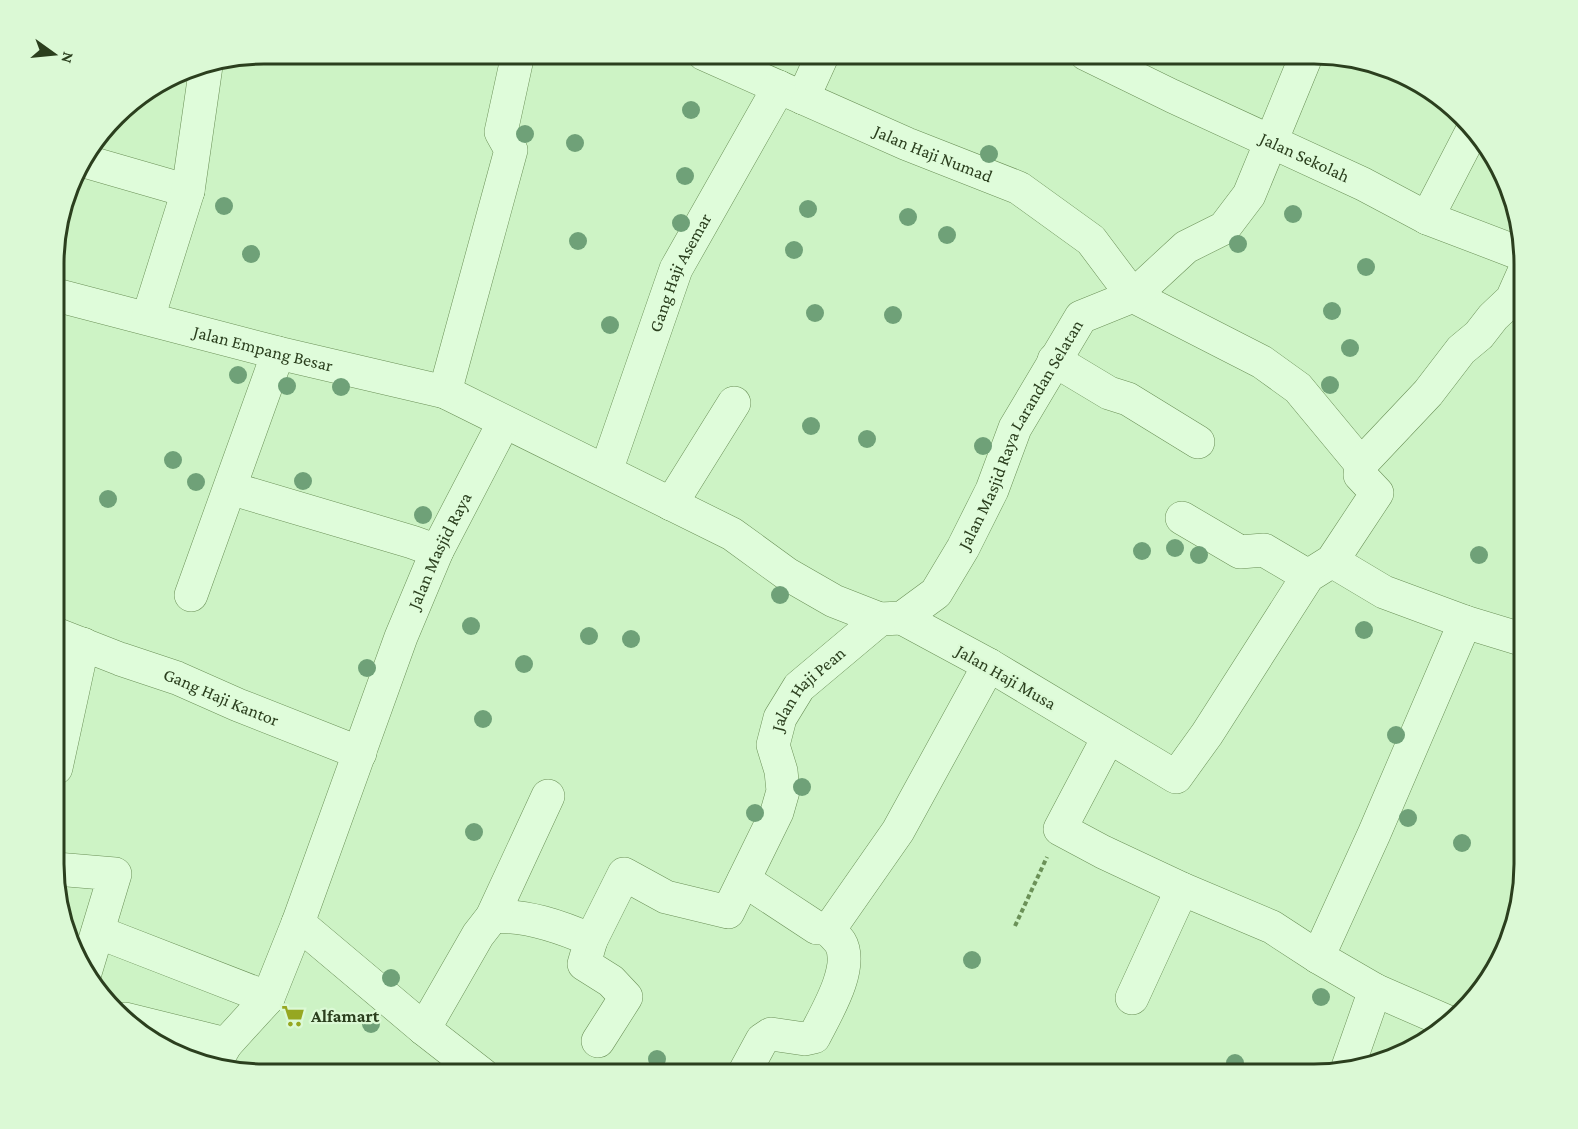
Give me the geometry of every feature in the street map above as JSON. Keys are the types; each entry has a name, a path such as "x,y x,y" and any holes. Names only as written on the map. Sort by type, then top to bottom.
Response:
{"street":[{"path":"445,392 511,150 501,132 516,65"},
{"name":"Jalan Haji Numad","path":"729,65 907,144 1019,188 1091,240 1133,296"},
{"name":"Gang Haji Asemar","path":"606,471 676,269 791,92 814,65"},
{"name":"Jalan Sekolah","path":"1109,65 1363,184 1426,218 1513,251"},
{"name":"Jalan Masjid Raya Larandan Selatan","path":"891,618 936,593 963,548 992,490 1015,428 1081,317 1133,296 1186,248 1224,228 1249,195 1302,65"},
{"path":"148,318 188,191 205,74"},
{"path":"1426,218 1468,138"},
{"path":"92,163 188,191"},
{"path":"1133,296 1262,362 1298,388 1361,464"},
{"name":"Jalan Empang Besar","path":"64,297 278,353 445,392 504,422"},
{"path":"1320,569 1377,493 1360,475 1361,464 1428,393 1461,350 1479,335 1513,297"},
{"path":"191,595 231,478 278,353"},
{"path":"1054,360 1109,393 1128,399 1198,442"},
{"path":"672,504 734,403"},
{"path":"504,422 732,534 787,574 834,601 891,618"},
{"name":"Jalan Masjid Raya","path":"220,1056 268,998 298,923 401,637 437,551 504,422"},
{"path":"243,492 437,551"},
{"path":"1182,518 1240,552 1264,550 1513,637"},
{"name":"Jalan Haji Musa","path":"891,618 989,665 1176,777 1320,569"},
{"name":"Jalan Haji Pean","path":"591,940 624,874 666,897 728,912 777,812 783,791 781,771 773,745 780,718 799,687 891,618"},
{"path":"1318,957 1466,622"},
{"path":"65,682 69,639"},
{"name":"Gang Haji Kantor","path":"69,639 177,678 238,705 360,753"},
{"path":"744,880 817,928 827,928 834,924 898,831 989,665"},
{"path":"1108,738 1060,829 1182,889 1272,927 1318,957 1376,990 1440,1018"},
{"path":"424,1029 478,935 492,917 548,796"},
{"path":"65,870 115,874 89,960"},
{"path":"1132,998 1182,889"},
{"path":"492,917 501,916 554,924 591,940 584,964 611,981 626,997 598,1041"},
{"path":"298,923 469,1064"},
{"path":"749,1064 762,1040 771,1034 805,1039 813,1037 837,991 842,973 841,944 827,928"},
{"path":"98,932 268,998"},
{"path":"1350,1061 1376,990"},
{"path":"152,1030 220,1056"}],"path":[{"path":"1015,927 1060,829"}],"place":[{"name":"Alfamart","path":"293,1016"}]}
